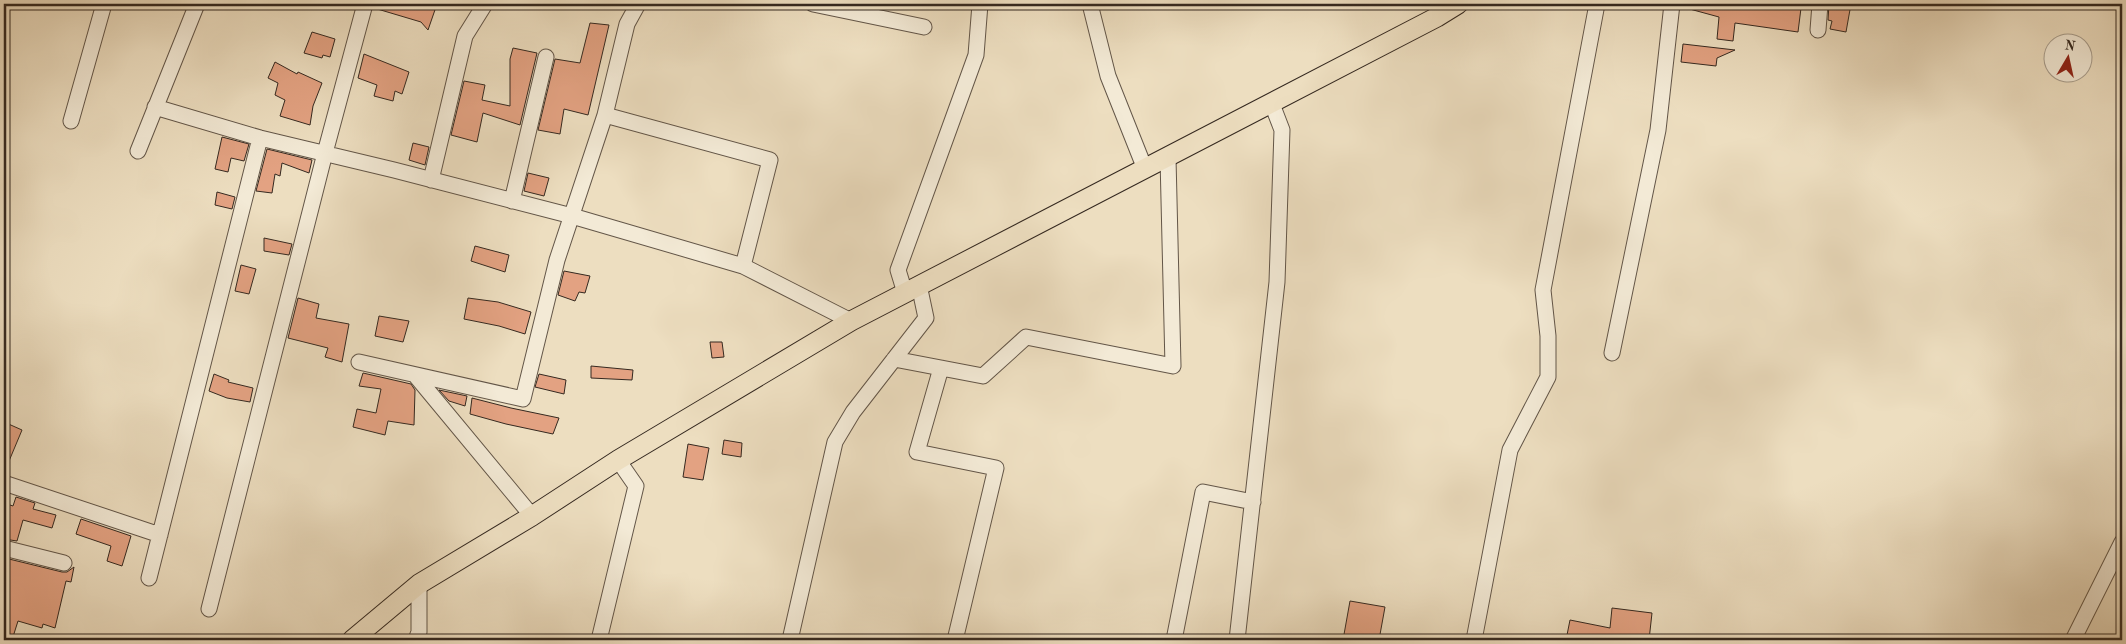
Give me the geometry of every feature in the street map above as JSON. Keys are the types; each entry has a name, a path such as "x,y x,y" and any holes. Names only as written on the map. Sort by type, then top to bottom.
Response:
{"main road":[{"path":"352,640 419,584 532,516 618,460 851,321 1272,104 1438,10 1458,4"}],"street":[{"path":"71,121 104,4"},
{"path":"138,151 197,4"},
{"path":"209,610 325,153 365,4"},
{"path":"431,180 465,36 485,4"},
{"path":"359,362 523,399 557,260 605,115 627,24 638,4"},
{"path":"813,4 924,27"},
{"path":"790,640 835,442 853,412 926,318 912,289 898,270 976,55 980,4"},
{"path":"1090,4 1108,76 1146,169"},
{"path":"1474,640 1510,450 1548,377 1548,336 1542,290 1597,4"},
{"path":"1612,353 1658,130 1672,4"},
{"path":"1818,30 1820,4"},
{"path":"512,201 546,57"},
{"path":"1237,640 1278,282 1282,130 1272,104"},
{"path":"155,107 260,138 572,216 743,266 851,321"},
{"path":"605,115 770,160 743,266"},
{"path":"149,578 260,138"},
{"path":"894,359 983,376 1026,337 1173,366 1168,158"},
{"path":"941,368 917,452 996,468 956,636"},
{"path":"415,375 532,516"},
{"path":"599,640 636,486 618,460"},
{"path":"4,483 160,535"},
{"path":"1174,640 1203,492 1253,502"},
{"path":"2074,640 2122,542"},
{"path":"4,548 64,563"},
{"path":"416,640 419,632 419,584"}],"building":[{"path":"374,4 437,4 428,30 421,22 374,8"},
{"path":"1686,4 1756,4 1801,8 1798,32 1735,23 1733,41 1717,39 1719,17 1686,8"},
{"path":"1829,4 1851,4 1846,32 1830,29 1832,21 1828,20"},
{"path":"590,23 609,25 588,115 564,109 560,134 538,130 555,59 580,63"},
{"path":"312,32 335,39 330,57 323,55 322,58 304,53"},
{"path":"1683,44 1735,50 1717,58 1716,66 1681,62"},
{"path":"513,48 537,53 520,125 483,113 477,142 451,135 464,81 485,85 482,100 510,106 510,59"},
{"path":"364,54 409,72 402,94 395,91 393,101 374,96 377,85 358,78"},
{"path":"275,62 297,74 298,72 322,83 313,106 310,125 280,116 285,100 275,95 278,83 268,78"},
{"path":"222,137 249,144 244,161 231,158 228,172 215,169"},
{"path":"413,143 429,147 425,165 409,160"},
{"path":"267,149 312,160 309,173 282,163 280,176 275,174 272,193 256,191"},
{"path":"528,173 549,178 544,196 524,191"},
{"path":"217,192 235,197 232,209 215,205"},
{"path":"264,238 292,244 289,255 264,251"},
{"path":"475,246 509,255 505,272 471,261"},
{"path":"241,265 256,269 249,294 235,291"},
{"path":"564,271 590,276 585,293 579,292 575,301 558,295"},
{"path":"298,298 319,304 316,318 349,324 342,362 325,357 328,348 288,338"},
{"path":"468,298 498,302 531,312 525,334 499,326 464,319"},
{"path":"379,316 409,321 403,342 375,336"},
{"path":"710,342 722,342 724,357 712,358"},
{"path":"591,366 633,370 632,380 591,378"},
{"path":"363,373 411,384 415,390 414,425 388,421 385,435 353,427 357,409 376,413 381,389 359,386"},
{"path":"214,374 229,380 228,382 253,388 250,402 227,398 209,391"},
{"path":"539,374 566,380 564,394 535,387"},
{"path":"439,390 467,396 465,406 449,401"},
{"path":"472,398 559,418 553,434 506,424 470,414"},
{"path":"4,422 22,430 4,473"},
{"path":"724,440 742,443 741,457 722,454"},
{"path":"688,444 709,448 703,480 683,477"},
{"path":"16,497 35,503 33,509 56,515 52,528 23,520 17,541 4,539 4,503 13,506"},
{"path":"81,519 131,536 122,566 107,561 111,546 76,534"},
{"path":"9,559 62,572 67,572 74,567 71,582 66,581 55,628 43,624 42,628 18,621 12,640 4,640 4,577"},
{"path":"1350,601 1385,607 1379,640 1343,640"},
{"path":"1612,608 1652,613 1649,640 1566,640 1570,620 1610,628"}]}
